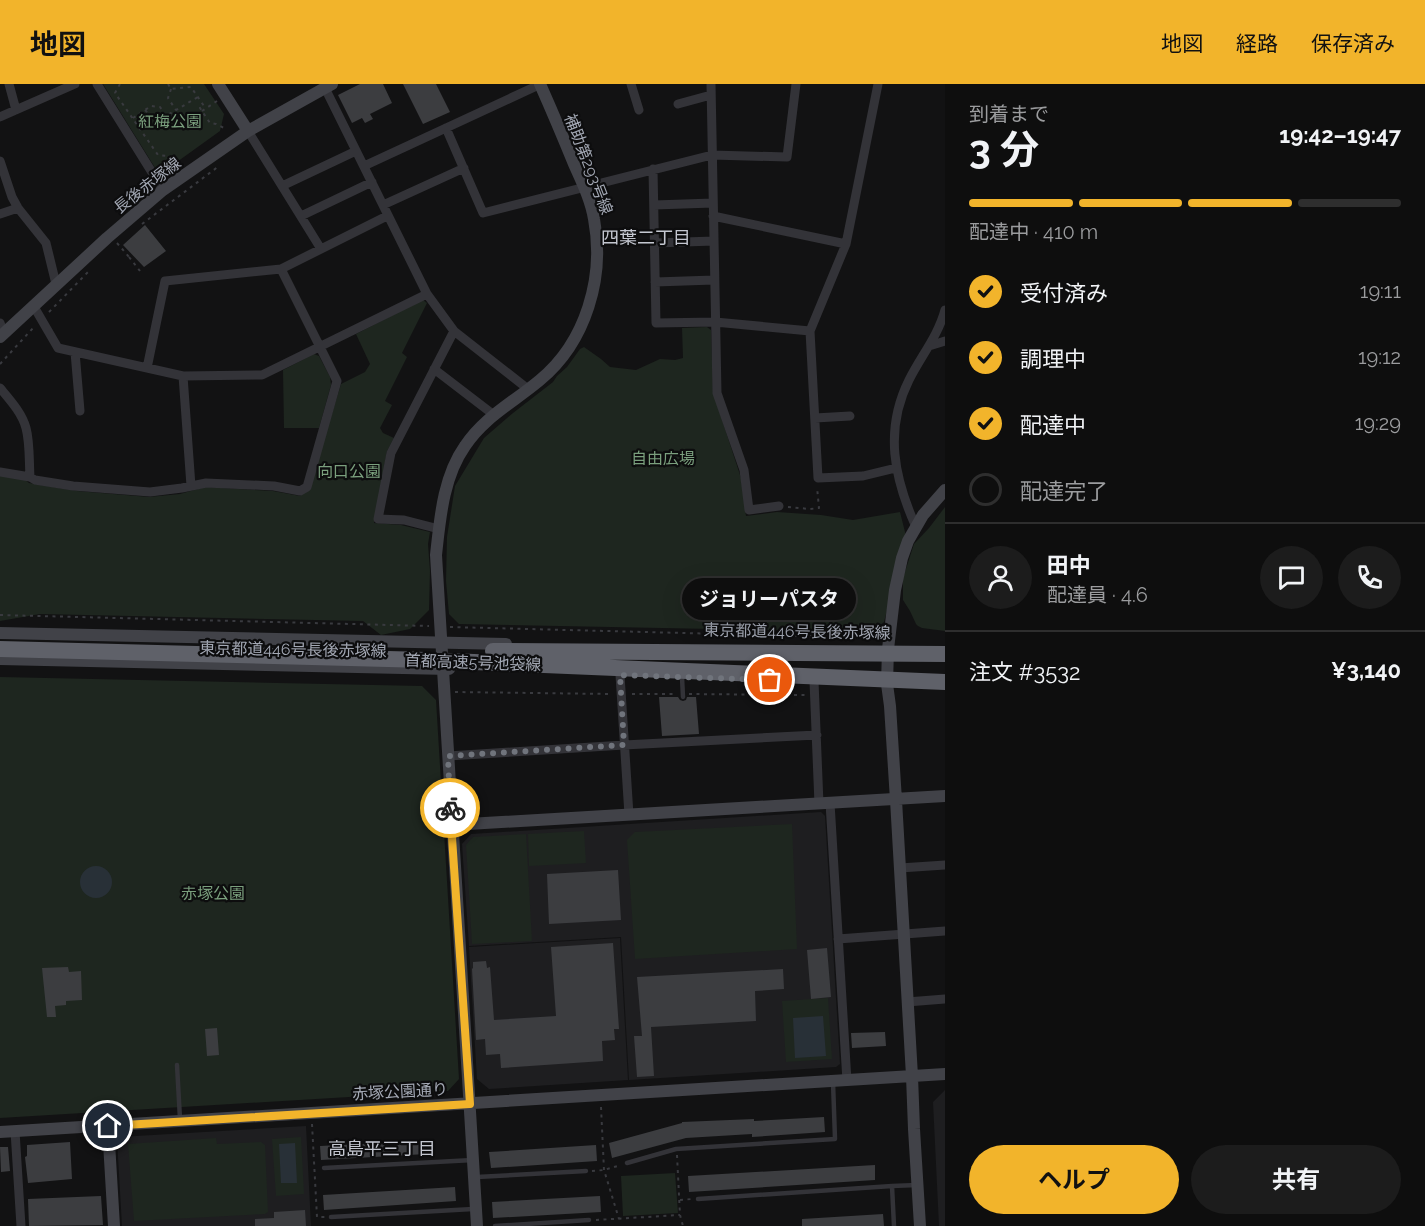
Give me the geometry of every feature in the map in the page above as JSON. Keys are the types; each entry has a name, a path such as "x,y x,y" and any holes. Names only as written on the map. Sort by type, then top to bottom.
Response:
{"highway":[{"name":"首都高速5号池袋線","path":"0,641 512,657 945,684"},
{"name":"首都高速5号池袋線","path":"0,649 512,657 945,652"},
{"path":"512,657 945,663"},
{"path":"512,657 945,672"}],"street":[{"path":"9,84 16,110"},
{"path":"0,117 75,84"},
{"path":"97,84 163,190"},
{"path":"218,84 321,249"},
{"path":"364,166 540,84"},
{"name":"補助第293号線","path":"477,1226 436,555 448,480 457,458 471,436 480,427 551,370 567,350 580,328 592,296 597,270 596,232 592,207 540,84"},
{"path":"632,84 639,110"},
{"path":"711,84 717,393 744,470 749,510 779,506"},
{"path":"446,128 483,213 712,154 787,157 796,84"},
{"path":"878,84 846,244 810,331 818,478 863,476 896,468"},
{"path":"328,86 356,151 427,294 454,331 528,389"},
{"name":"長後赤塚線","path":"1,331 33,306 163,190 248,130 328,86"},
{"path":"678,104 711,95"},
{"path":"282,186 356,151"},
{"path":"0,161 18,208 46,243 56,284"},
{"path":"382,205 464,168"},
{"path":"653,169 656,323 715,322 810,331"},
{"path":"301,216 372,182"},
{"path":"654,205 713,202"},
{"path":"0,214 18,208"},
{"path":"147,368 165,281 281,270 387,216"},
{"path":"713,216 846,244"},
{"path":"655,243 714,241"},
{"path":"0,472 73,486 150,492 206,483 274,486 300,491 307,487 337,381 281,270"},
{"path":"655,282 714,280"},
{"path":"33,306 58,348 183,376 262,375 427,294"},
{"path":"915,527 896,468 894,444 898,409 909,379 936,333 945,310"},
{"path":"439,529 404,520 378,519 391,453 454,331"},
{"path":"929,346 945,341"},
{"path":"75,352 80,411"},
{"path":"434,369 494,415"},
{"path":"183,376 191,486"},
{"path":"0,388 26,427 30,477"},
{"path":"815,418 850,416"},
{"path":"920,1226 896,800 887,684 888,649 902,558 915,527 945,490"},
{"name":"東京都道446号長後赤塚線","path":"0,633 440,643 888,649 945,652"},
{"name":"東京都道446号長後赤塚線","path":"0,659 945,684"},
{"path":"620,675 629,814"},
{"path":"814,681 817,735 838,939 847,1081"},
{"path":"448,756 817,735"},
{"path":"451,825 945,796"},
{"path":"900,868 945,865"},
{"path":"838,939 945,932"},
{"path":"907,1002 945,999"},
{"name":"赤塚公園通り","path":"0,1132 945,1074"},
{"path":"108,1126 114,1226"},
{"path":"15,1131 21,1226"}],"lane":[{"path":"682,677 683,697"},
{"path":"177,1065 180,1121"},
{"path":"627,1163 676,1149 835,1139 833,1082"},
{"path":"324,1168 473,1160"},
{"path":"474,1177 586,1171"},
{"path":"698,1199 917,1185"},
{"path":"892,1186 894,1226"},
{"path":"331,1216 476,1209"},
{"path":"495,1226 589,1220"}],"path":[{"path":"120,84 115,93 158,155 168,156"},
{"path":"168,84 171,89 168,98 176,110"},
{"path":"171,89 191,87 204,106 200,108 210,124 226,129"},
{"path":"133,118 151,106 160,107 166,116 198,97"},
{"path":"202,111 217,101"},
{"path":"144,110 164,129"},
{"path":"136,229 222,164"},
{"path":"112,248 117,243 130,255 140,271"},
{"path":"0,364 88,272"},
{"path":"779,506 819,508 818,478"},
{"path":"601,1106 604,1170 619,1219"},
{"path":"312,1124 317,1217 331,1216"},
{"path":"676,1149 680,1215 683,1226"},
{"path":"586,1171 604,1170 627,1163"},
{"path":"680,1200 698,1199"},
{"path":"589,1220 680,1215"}],"shaded area":[{"path":"821,812 825,816 840,1064 836,1067 629,1080 621,937 469,946 462,844 471,834"},
{"path":"96,866 107,871 112,882 107,893 96,898 85,893 80,882 85,871"},
{"path":"620,938 628,1080 489,1089 477,1079 469,947"},
{"path":"823,1016 826,1056 795,1058 793,1018"},
{"path":"945,1090 945,1226 939,1226 933,1102"},
{"path":"306,1126 311,1226 122,1226 117,1139 119,1137"},
{"path":"295,1143 297,1183 281,1183 279,1144"}],"green space":[{"name":"紅梅公園","path":"103,84 204,84 224,114 220,131 163,172 157,171"},
{"name":"向口公園","path":"423,300 427,303 402,353 407,357 385,401 392,405 380,428 383,433 394,438 387,451 374,523 401,525 430,532 428,544 429,610 410,629 381,635 363,621 40,614 0,621 0,475 24,479 29,483 77,491 149,497 180,494 205,487 273,491 300,496 309,489 341,384 365,372 370,364 356,334"},
{"name":"自由広場","path":"707,327 711,330 713,392 741,478 746,516 777,512 853,520 900,512 906,536 884,622 871,632 459,624 449,614 446,581 447,537 455,486 484,438 553,382 584,347 610,367 636,370 660,359 683,358 682,328"},
{"path":"314,354 319,356 330,377 331,385 319,428 284,428 283,370"},
{"path":"945,507 945,631 922,628 916,624 903,600 903,578 914,544"},
{"name":"赤塚公園","path":"0,677 422,686 436,700 459,1079 448,1091 0,1118"},
{"path":"792,824 797,949 635,959 627,840 635,832"},
{"path":"584,831 586,863 529,866 528,834"},
{"path":"526,834 532,941 472,944 466,845 473,837"},
{"path":"828,998 832,1059 786,1062 782,1001"},
{"path":"301,1137 304,1194 276,1196 272,1139"},
{"path":"216,1138 217,1144 261,1142 265,1145 268,1212 134,1221 128,1144"},
{"path":"675,1173 678,1213 623,1216 621,1176"}],"building":[{"path":"360,84 383,84 392,103 370,114 373,119 365,123 362,118 352,123 338,95"},
{"path":"403,84 436,84 450,112 423,124"},
{"path":"145,225 166,251 144,267 123,245"},
{"path":"659,697 678,697 683,701 687,697 696,697 699,734 662,736"},
{"path":"618,870 621,920 549,924 547,874"},
{"path":"613,943 619,1029 614,1029 615,1040 602,1041 603,1061 501,1068 500,1054 486,1055 485,1039 476,1040 473,962 486,961 487,968 490,967 494,1020 556,1016 551,947"},
{"path":"827,948 831,997 811,999 807,950"},
{"path":"68,967 69,972 81,971 82,1000 66,1001 66,1005 55,1006 56,1017 47,1017 42,968"},
{"path":"783,969 784,989 755,991 756,1021 651,1027 654,1076 637,1077 634,1036 642,1036 637,977"},
{"path":"217,1028 219,1055 207,1056 205,1029"},
{"path":"885,1032 886,1046 852,1048 851,1033"},
{"path":"824,1117 825,1132 752,1137 752,1134 686,1138 612,1158 609,1143 682,1122"},
{"path":"425,1141 426,1154 321,1160 320,1146"},
{"path":"70,1142 72,1179 28,1183 25,1157 27,1156 27,1145"},
{"path":"596,1145 597,1161 491,1168 489,1152"},
{"path":"0,1147 8,1147 10,1171 1,1172"},
{"path":"875,1165 875,1180 689,1192 688,1176"},
{"path":"455,1187 456,1201 324,1210 323,1195"},
{"path":"101,1196 103,1225 29,1226 28,1199"},
{"path":"600,1196 601,1212 493,1218 492,1202"},
{"path":"305,1210 306,1226 255,1226 255,1219 274,1218 274,1212"},
{"path":"883,1214 884,1226 802,1226 802,1219"}],"way so far":[{"path":"450,808 448,756 624,745 620,675 770,680"}],"place":[{"name":"ジョリーパスタ","path":"770,680"}],"district":[{"name":"四葉二丁目","path":"646,238"},
{"name":"高島平三丁目","path":"382,1149"}],"route":[{"path":"108,1126 470,1104 450,808"}]}
